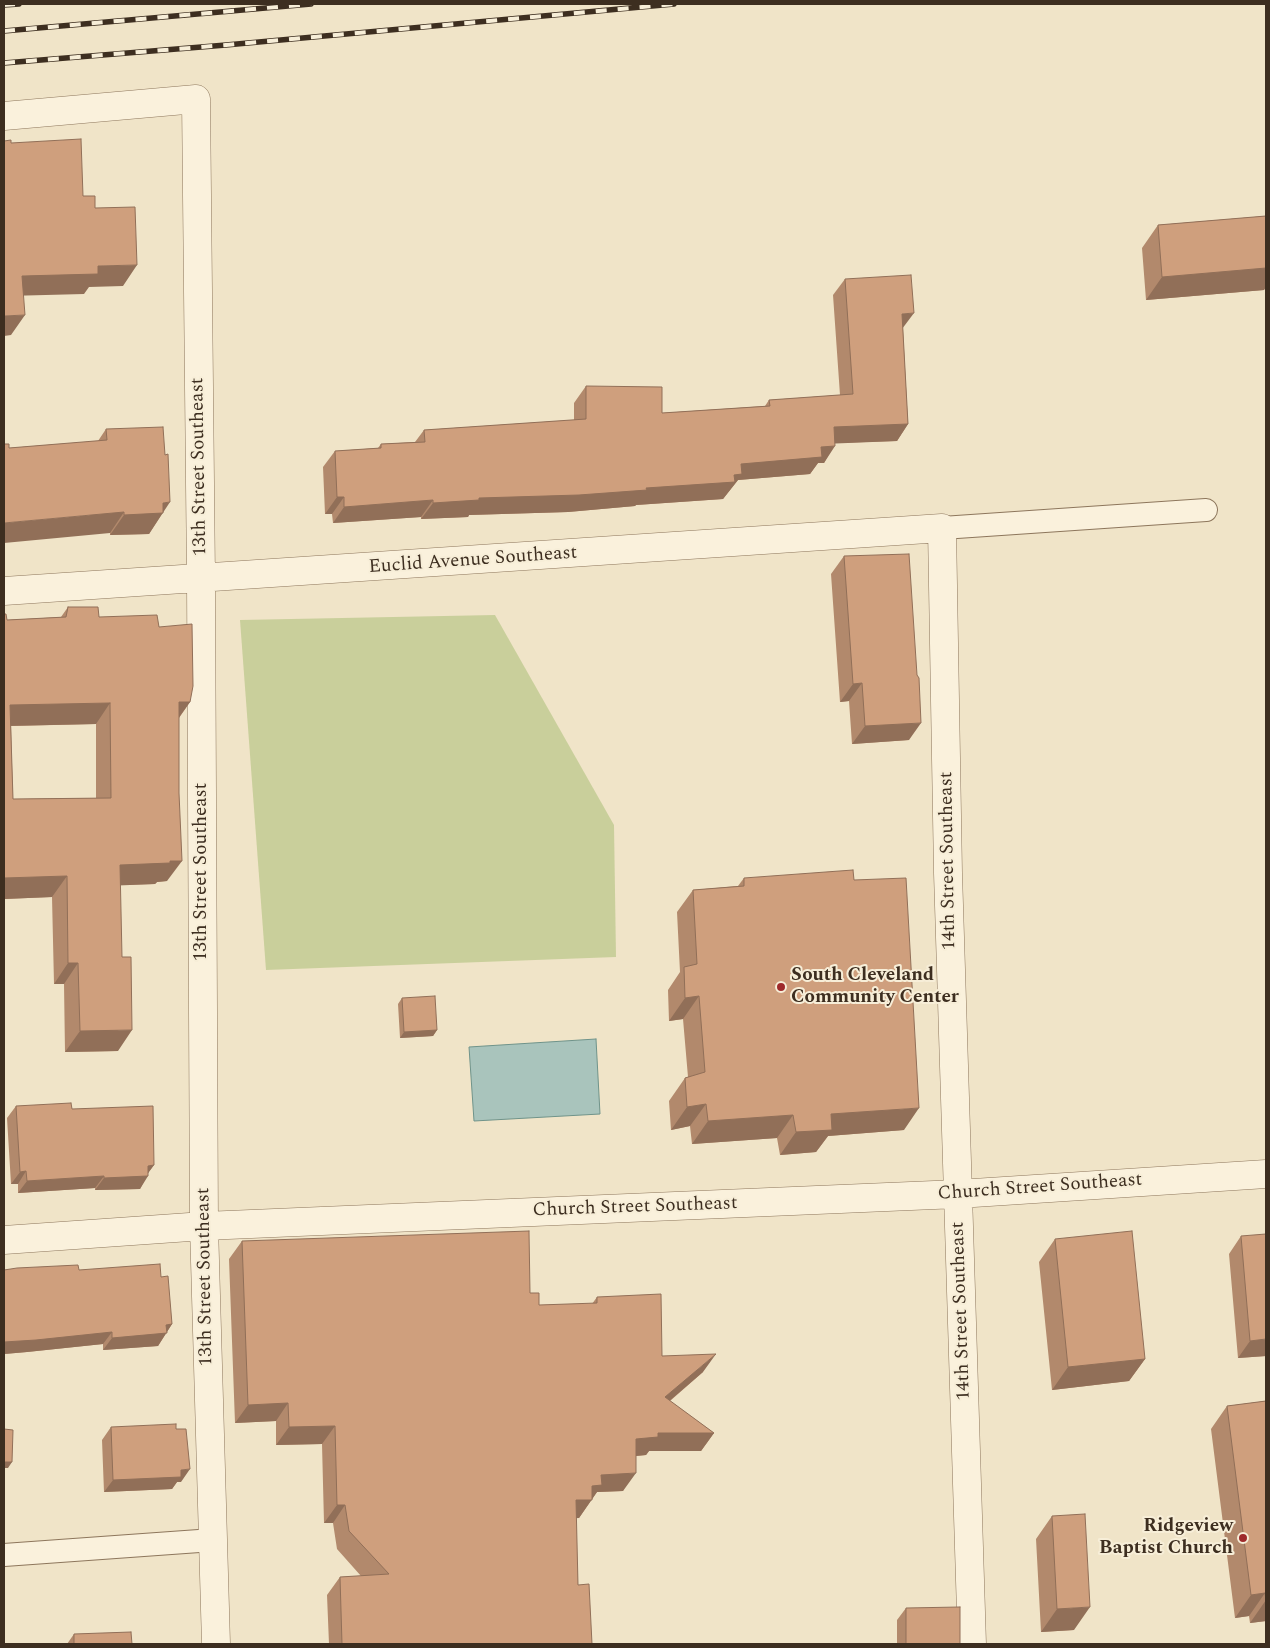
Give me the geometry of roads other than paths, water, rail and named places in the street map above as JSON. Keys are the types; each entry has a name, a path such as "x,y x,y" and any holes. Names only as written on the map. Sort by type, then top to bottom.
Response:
{"street":[{"name":"13th Street Southeast","path":"4,116 196,99 201,579 204,1226 216,1644"},
{"name":"Euclid Avenue Southeast","path":"4,591 942,528"},
{"name":"14th Street Southeast","path":"942,528 948,873 972,1644"},
{"name":"Church Street Southeast","path":"4,1240 204,1226 958,1194 1266,1174"}],"lane":[{"path":"942,528 1206,510"},
{"path":"4,1555 213,1540"}],"water":[{"path":"596,1039 600,1114 474,1121 469,1047"}],"railway":[{"path":"4,5 19,4"},
{"path":"4,31 311,4"},
{"path":"4,63 226,45 674,4"}],"place":[{"name":"South Cleveland Community Center","path":"781,987"},
{"name":"Ridgeview Baptist Church","path":"1243,1538"}]}
